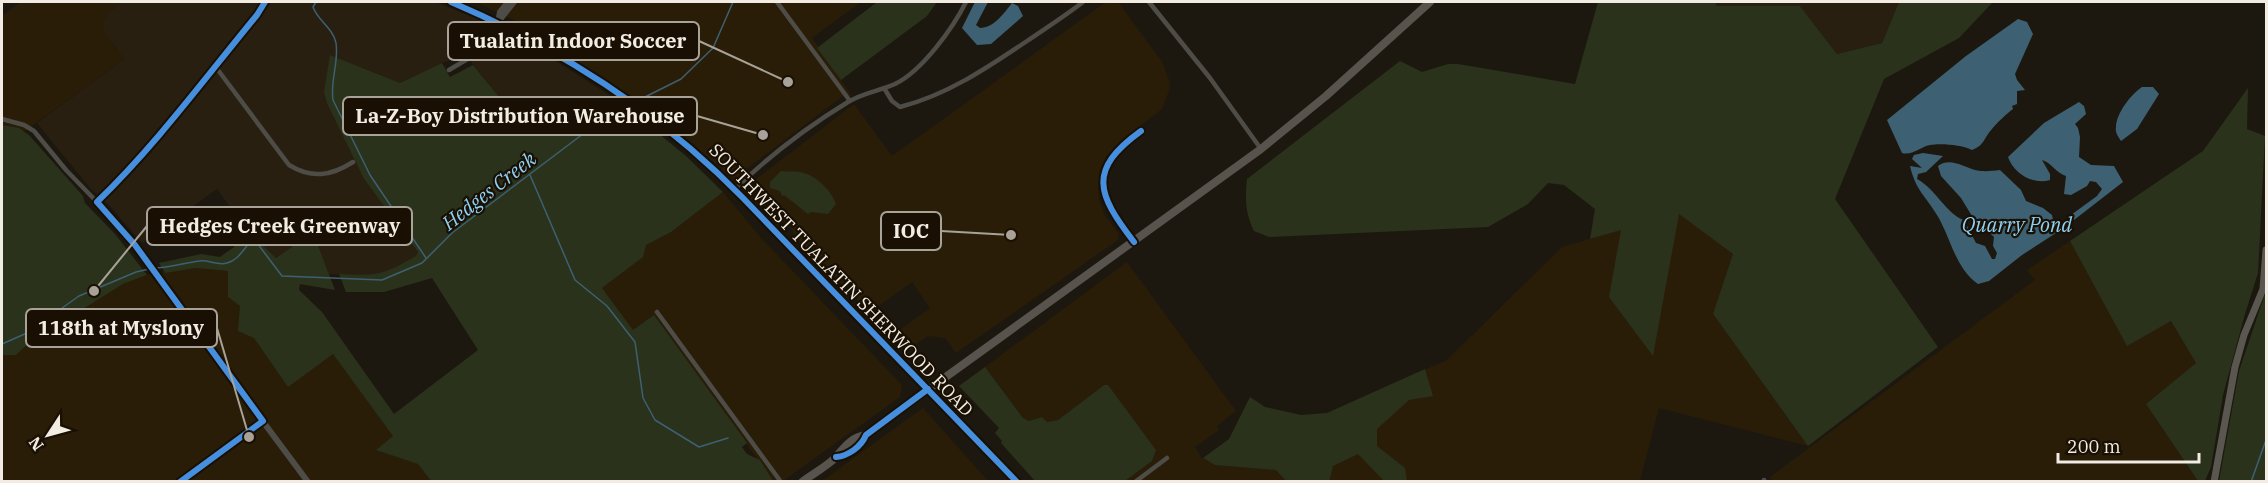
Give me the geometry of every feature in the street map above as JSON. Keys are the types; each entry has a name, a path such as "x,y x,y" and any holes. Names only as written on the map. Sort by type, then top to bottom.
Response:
{"highway":[{"name":"SOUTHWEST TUALATIN SHERWOOD ROAD","path":"451,2 498,22 572,62 621,94 676,136 735,189 1017,482"}],"main road":[{"path":"802,482 836,457 839,450 859,436 866,435 1261,150 1326,96 1430,2"},
{"path":"2214,482 2235,367 2244,335 2263,289 2266,250"}],"street":[{"path":"97,202 135,163 257,15 265,2"},
{"path":"498,22 500,12 508,2"},
{"path":"449,70 481,51 498,22 514,2"},
{"path":"777,2 850,101"},
{"path":"735,189 767,159 850,101 896,83 911,72 943,39 966,2"},
{"path":"884,88 900,107 920,102 1002,58 1083,2"},
{"path":"1149,2 1204,70 1261,150"},
{"path":"215,66 285,160 295,168 310,174 335,172 353,162"},
{"path":"2,119 24,125 34,131 61,165 97,202 147,261 308,482"},
{"path":"1134,242 1109,206 1104,192 1103,178 1111,157 1141,131"},
{"path":"657,312 781,482"},
{"path":"180,482 263,421"},
{"path":"1135,482 1167,458"}],"shaded area":[{"path":"21,2 122,2 107,14 102,28 124,59 25,131 2,125 2,16"},
{"path":"122,2 435,2 471,16 532,46 620,102 599,118 503,103 466,55 442,63 400,83 330,55 353,154 364,179 418,252 417,256 387,272 373,276 329,274 313,232 276,258 248,231 217,189 142,243 110,206 90,188 37,123 124,59 102,29 107,14"},
{"path":"475,2 861,2 812,38 852,96 843,96 745,170 735,181 649,108 514,20"},
{"path":"1106,2 1118,2 1162,62 1170,82 1162,109 1116,145 1100,169 1099,200 1105,216 1119,234 1118,240 956,353 945,338 928,336 908,349 894,334 930,308 912,282 870,312 806,248 787,224 754,190 755,180 854,104 892,156"},
{"path":"1716,2 1899,2 1882,43 1837,54 1800,6 1716,6"},
{"path":"723,192 761,238 902,385 900,397 783,481 773,481 654,316 633,331 602,288 642,257 645,245 671,232"},
{"path":"1679,213 1733,254 1713,314 1808,446 1659,408 1640,481 1304,481 1365,396 1447,360 1562,247"},
{"path":"2070,241 2127,345 2171,320 2196,363 2146,404 2198,481 1773,482 1770,477 2035,280 2027,270"},
{"path":"1127,262 1236,411 1217,426 1219,430 1195,447 1202,458 1216,465 1276,470 1286,481 1125,481 1152,461 1156,450 1104,385 1058,420 1047,422 1042,417 1029,421 1023,418 985,367"},
{"path":"196,268 228,271 228,297 240,306 254,338 288,386 333,354 394,436 376,450 418,464 431,481 2,481 2,355 16,355 29,343 123,284 147,275"},
{"path":"923,408 988,481 822,481"}],"green space":[{"path":"877,2 937,2 927,16 841,80 817,48"},
{"path":"1598,2 1716,2 1716,6 1800,6 1837,54 1882,43 1899,2 1993,2 1959,38 1884,79 1835,199 1938,347 1808,446 1713,314 1733,254 1679,214 1653,356 1609,297 1621,230 1590,239 1595,209 1564,185 1548,183 1528,204 1488,227 1269,237 1254,231 1246,205 1247,179 1400,61 1422,72 1448,64 1458,64 1575,84"},
{"path":"330,55 400,83 442,63 450,77 473,65 504,103 599,118 620,102 686,156 723,192 671,232 646,245 643,257 602,288 633,330 654,315 747,443 742,447 747,454 760,460 773,481 431,481 418,464 376,450 393,436 333,354 288,387 254,338 238,331 240,306 228,297 228,271 196,268 165,273 159,263 201,254 220,257 234,247 237,240 248,231 276,258 313,232 335,290 300,284 299,290 322,312 394,414 478,350 432,278 384,292 346,292 339,274 380,273 416,256 418,252 364,179 327,103 324,92"},
{"path":"2248,88 2247,129 2265,136 2258,273 2223,395 2211,467 2205,481 2198,481 2146,404 2196,363 2171,321 2127,346 2070,241 2203,151"},
{"path":"2,125 19,128 29,135 83,196 85,203 115,234 147,275 123,284 29,343 16,355 2,355"},
{"path":"781,171 800,172 812,176 827,189 836,204 828,214 811,212 808,214 784,195 782,196 780,191 770,188 770,182"},
{"path":"2266,291 2266,481 2219,481 2239,371"},
{"path":"985,367 1023,418 1029,421 1042,417 1047,422 1058,420 1104,385 1108,385 1156,450 1152,461 1125,481 1035,481 1001,443 1002,441 995,433 999,428 959,386"},
{"path":"1425,369 1433,396 1409,400 1377,429 1377,446 1405,468 1407,481 1384,481 1358,454 1333,466 1329,482 1286,481 1276,470 1215,465 1203,458 1229,439 1250,397 1265,407 1301,415 1327,413"}],"water":[{"path":"975,2 988,2 976,25 980,28 994,23 1012,3 1018,6 1023,16 991,44 977,45 962,28"},
{"path":"2018,19 2027,22 2033,34 2015,74 2025,90 2017,91 2017,104 2012,106 2013,109 1994,127 1982,144 1972,150 1935,144 1909,153 1902,153 1887,120 1966,56"},
{"path":"2142,87 2153,87 2159,94 2137,129 2121,141 2116,131 2121,110"},
{"path":"2079,102 2084,106 2086,114 2075,124 2080,137 2079,157 2091,165 2114,166 2123,182 2074,220 2071,215 2097,196 2102,189 2096,182 2090,181 2087,186 2071,195 2064,194 2066,176 2048,163 2042,160 2050,174 2050,180 2037,181 2019,173 2008,157 2044,123"},
{"name":"Quarry Pond","path":"1923,153 1943,156 1926,172 1918,174 1917,179 1924,183 1952,212 1964,220 1976,243 1985,246 1992,259 1995,259 1997,253 1993,246 1994,237 1972,216 1961,198 1941,176 1938,166 1943,163 1952,163 1981,171 2000,170 2021,190 2026,201 2043,208 2052,215 2056,233 2022,255 1989,281 1978,284 1964,270 1942,224 1915,181 1910,166 1922,168 1912,159 1914,155"}],"waterway":[{"name":"Hedges Creek","path":"316,2 313,7 315,12 332,33 336,43 333,100 370,175 426,258"},
{"name":"Hedges Creek","path":"637,101 681,79 713,48 733,2"},
{"name":"Hedges Creek","path":"154,268 202,261 227,263 239,256 254,239 282,276 382,280 422,263 452,233 604,118 628,105"},
{"path":"530,175 575,280 607,306 635,342 643,398 655,420 699,447 728,438"},
{"name":"Hedges Creek","path":"2,344 27,333 79,296 136,272 149,269"},
{"path":"2251,482 2266,440"}],"cycle path":[{"path":"180,482 263,421 135,245 97,202 160,134 257,15 265,2"},
{"path":"451,2 491,20 569,62 606,85 677,137 742,197 1017,482"},
{"path":"1134,242 1112,210 1103,183 1105,171 1112,158 1141,131"},
{"path":"836,457 854,450 866,435 928,389"}],"place":[{"name":"Tualatin Indoor Soccer","path":"788,82"},
{"name":"La-Z-Boy Distribution Warehouse","path":"763,135"},
{"name":"IOC","path":"1011,235"},
{"name":"Hedges Creek Greenway","path":"94,291"},
{"name":"118th at Myslony","path":"249,437"}]}
